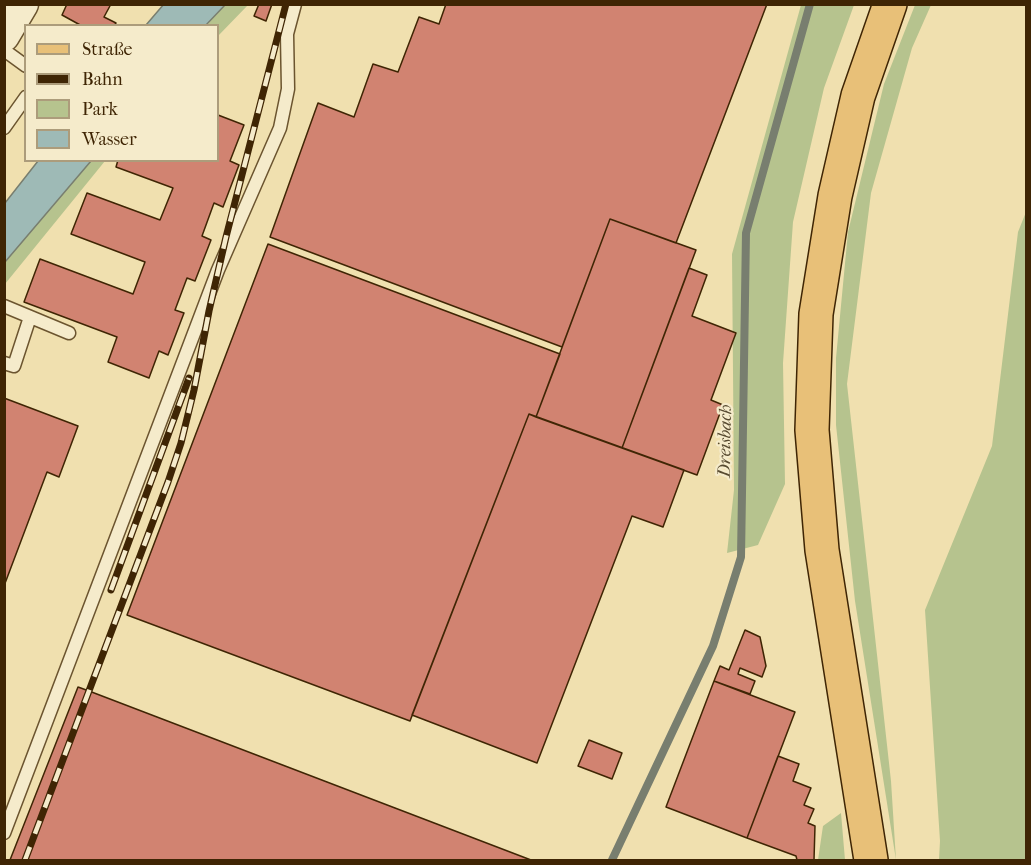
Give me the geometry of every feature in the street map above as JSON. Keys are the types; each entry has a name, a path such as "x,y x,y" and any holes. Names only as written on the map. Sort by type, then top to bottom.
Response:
{"main road":[{"path":"871,861 822,550 812,430 816,314 835,196 858,96 890,4"}],"street":[{"path":"4,36 23,4"}],"lane":[{"path":"4,834 218,270 280,128 288,89 287,34 295,4"},
{"path":"4,50 24,65"},
{"path":"4,128 24,100"},
{"path":"4,306 69,333"},
{"path":"4,363 14,366 30,317"}],"green space":[{"path":"225,5 248,5 219,35 219,24 208,24"},
{"path":"801,5 854,5 824,88 793,222 783,363 785,484 758,545 727,553 734,490 732,254"},
{"path":"915,5 931,5 912,48 871,193 847,384 891,781 896,860 855,601 836,425 836,358 848,232 884,84"},
{"path":"90,162 104,162 5,284 4,262"},
{"path":"1026,212 1026,860 939,860 940,841 925,610 992,446 1018,232"},
{"path":"841,813 845,860 818,860 823,826"}],"water":[{"path":"164,4 225,4 207,24 147,24"},
{"path":"37,162 90,162 5,262 5,203"}],"building":[{"path":"67,4 111,4 104,17 116,23 78,24 62,15"},
{"path":"259,4 272,4 266,21 254,16"},
{"path":"446,4 767,4 676,243 610,219 562,347 270,237 318,103 354,117 373,64 398,72 419,17 439,24"},
{"path":"219,115 244,125 230,161 239,165 223,207 214,203 202,236 211,240 195,281 187,278 175,310 184,313 168,355 159,351 149,378 108,362 117,337 24,302 40,259 133,294 145,262 71,234 87,193 160,220 173,188 116,167 117,162 219,162"},
{"path":"610,219 696,250 622,448 536,417"},
{"path":"268,244 560,354 536,417 529,414 410,721 127,615"},
{"path":"689,268 707,275 692,316 736,333 711,400 723,405 697,475 622,448"},
{"path":"4,398 78,426 59,477 47,472 4,586"},
{"path":"529,414 684,470 663,527 632,516 537,763 412,715"},
{"path":"745,630 760,637 766,666 762,677 740,668 738,674 755,681 750,694 714,681 720,666 729,670"},
{"path":"714,681 795,712 747,838 666,807"},
{"path":"78,687 89,691 531,860 10,860"},
{"path":"589,740 622,753 612,779 578,766"},
{"path":"778,756 799,764 793,781 811,788 804,805 814,809 808,823 815,826 814,860 797,860 796,856 747,838"}],"waterway":[{"name":"Dreisbach","path":"612,860 713,646 741,557 746,233 810,4"}],"railway":[{"path":"25,860 181,443 226,237 286,4"},
{"path":"111,590 189,378"}]}
